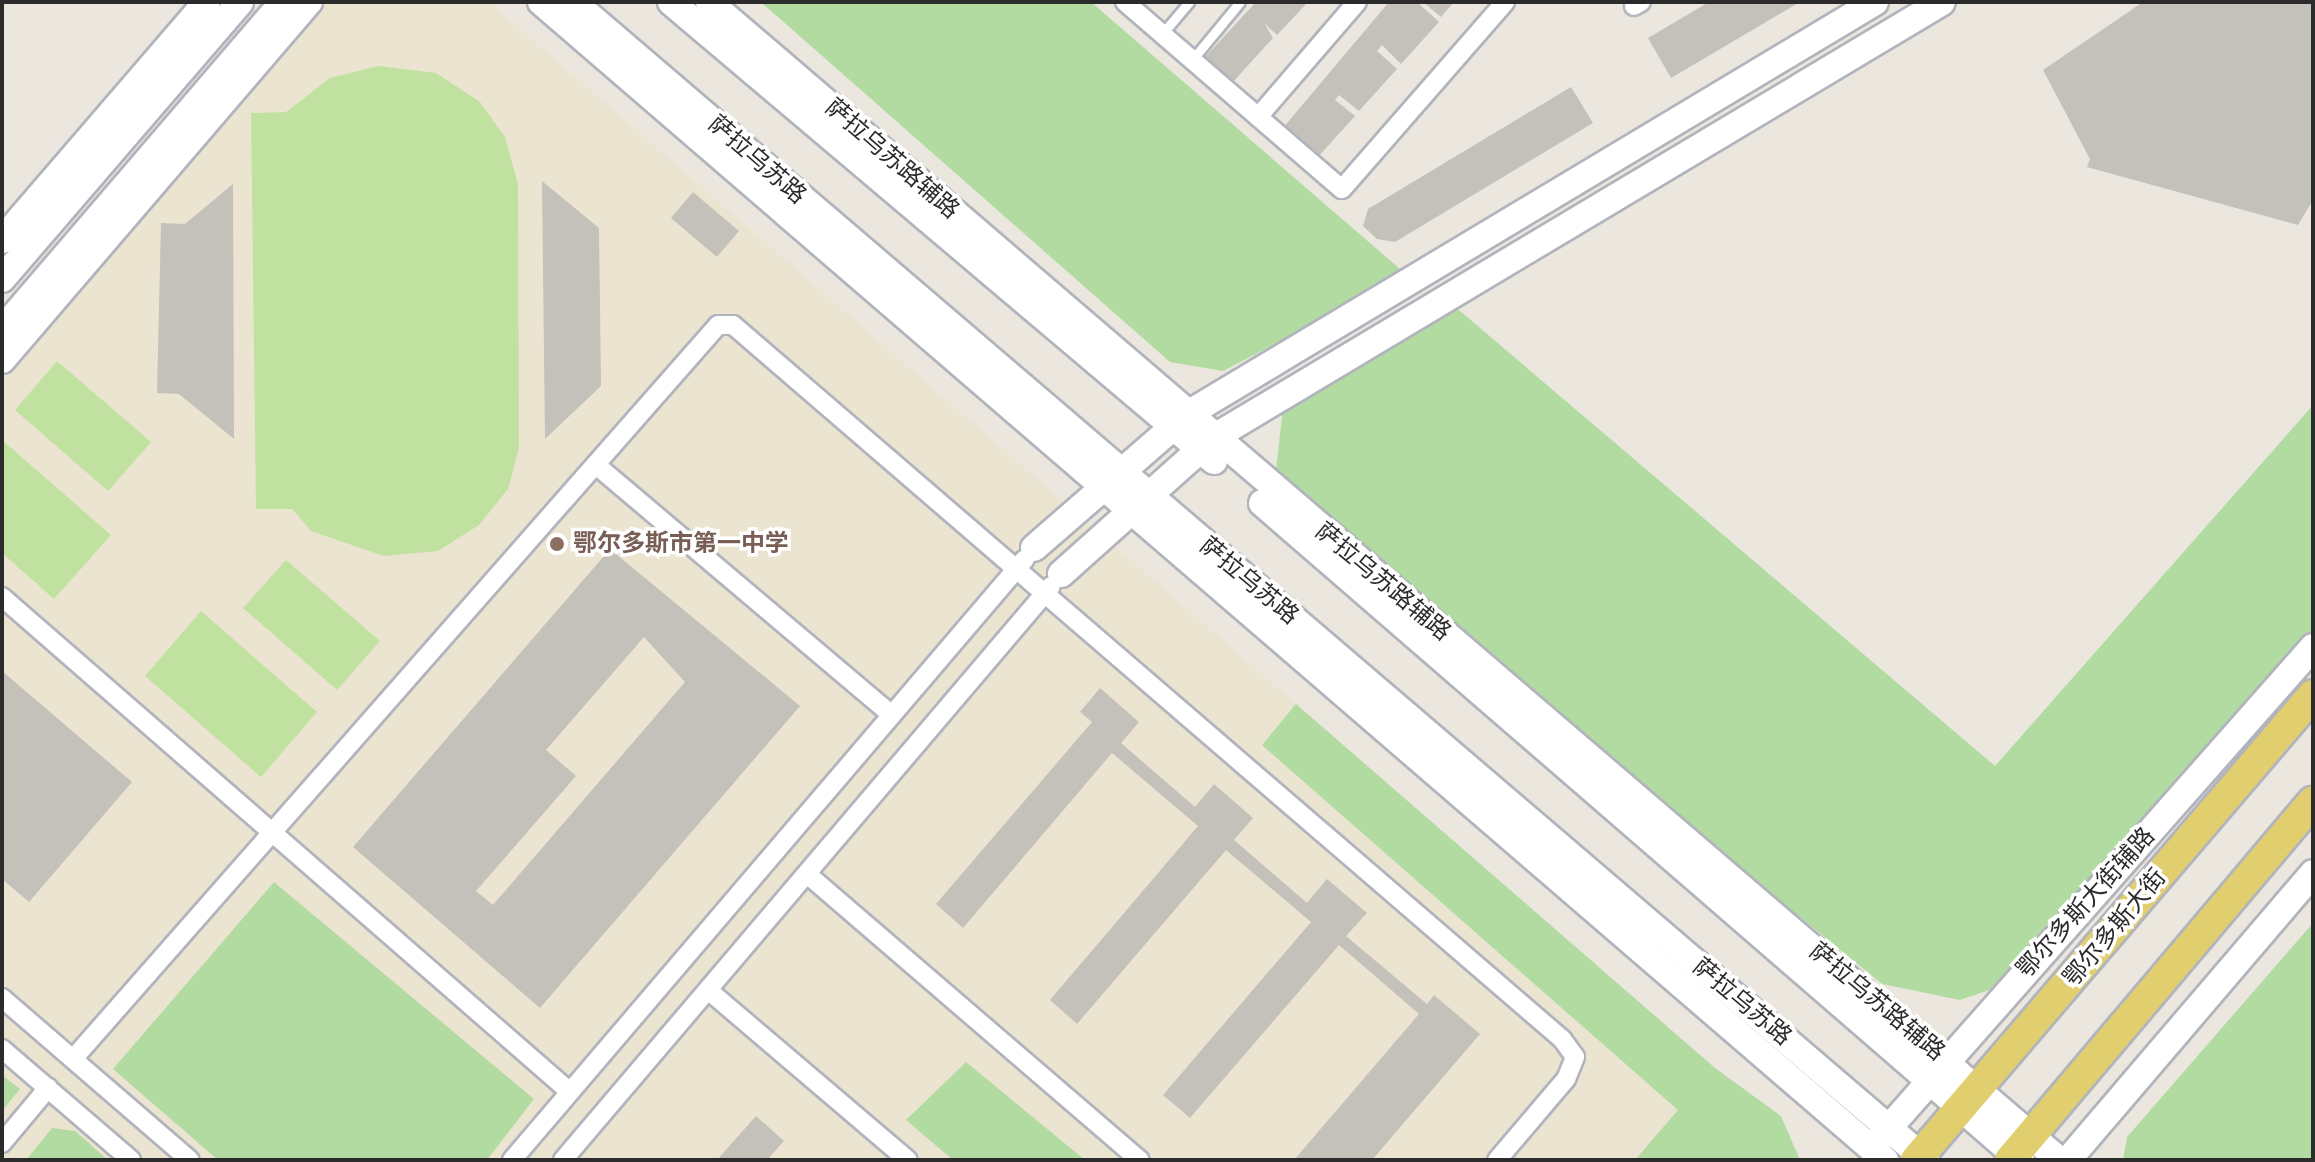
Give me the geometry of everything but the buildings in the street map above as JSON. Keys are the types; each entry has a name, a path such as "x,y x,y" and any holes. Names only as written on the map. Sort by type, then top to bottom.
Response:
{"main road":[{"name":"鄂尔多斯大街","path":"1920,1158 2313,695"},
{"path":"2020,1153 2313,802"}],"street":[{"path":"2,279 12,232 207,2"},
{"path":"12,232 240,2"},
{"path":"2,330 283,2"},
{"path":"2,360 309,2"},
{"path":"541,2 1110,476"},
{"name":"萨拉乌苏路","path":"573,2 1137,500 1889,1127 1920,1158"},
{"path":"671,2 1180,420 1926,1080 1970,1098 2020,1153 2059,1160"},
{"name":"萨拉乌苏路辅路","path":"709,2 1180,420"},
{"path":"1125,2 1342,189 1505,2"},
{"path":"1258,117 1357,2"},
{"path":"512,1160 1026,558 1110,476 1180,420 1875,2"},
{"path":"563,1160 1053,584 1137,500 1206,443 1942,2"},
{"path":"73,1059 718,325 733,325 1026,558 1562,1039 1575,1057 1566,1079 1497,1160"},
{"name":"萨拉乌苏路辅路","path":"1206,443 1946,1061 1970,1098"},
{"path":"596,465 892,715"},
{"path":"1137,500 1872,1156"},
{"path":"2,597 570,1092"},
{"name":"鄂尔多斯大街辅路","path":"1872,1156 1889,1127 1926,1080 2313,647"},
{"path":"2068,1160 2313,873"},
{"path":"807,874 1140,1160"},
{"path":"708,990 908,1160"},
{"path":"2,998 190,1160"},
{"path":"2,1049 131,1160"},
{"path":"2,1143 48,1088"}],"lane":[{"path":"1162,34 1189,2"},
{"path":"1192,60 1240,2"}],"shaded area":[{"name":"鄂尔多斯市第一中学","path":"326,2 489,2 1715,1068 1635,1160 2,1160 2,383"}],"green space":[{"path":"761,2 1091,2 1407,275 1223,371 1170,362"},
{"path":"378,66 436,73 480,102 505,137 518,184 519,448 508,489 479,525 438,551 384,556 311,531 292,509 256,509 251,113 286,112 330,78"},
{"path":"1453,305 1995,766 2313,405 2313,635 2012,982 1960,1000 1882,984 1274,487 1283,408"},
{"path":"57,361 151,442 108,491 15,410"},
{"path":"2,440 111,535 54,599 2,553"},
{"path":"286,560 380,641 337,690 243,608"},
{"path":"201,611 317,712 261,777 145,676"},
{"path":"1296,704 1715,1068 1781,1116 1800,1160 1635,1160 1678,1110 1262,745"},
{"path":"274,882 534,1099 487,1160 218,1160 113,1069"},
{"path":"2313,923 2313,1160 2123,1160 2127,1137"},
{"path":"966,1062 1085,1160 953,1160 906,1120"},
{"path":"2,1075 20,1089 2,1111"},
{"path":"52,1128 75,1131 108,1160 26,1160"}],"place":[{"name":"鄂尔多斯市第一中学","path":"557,544"}]}
